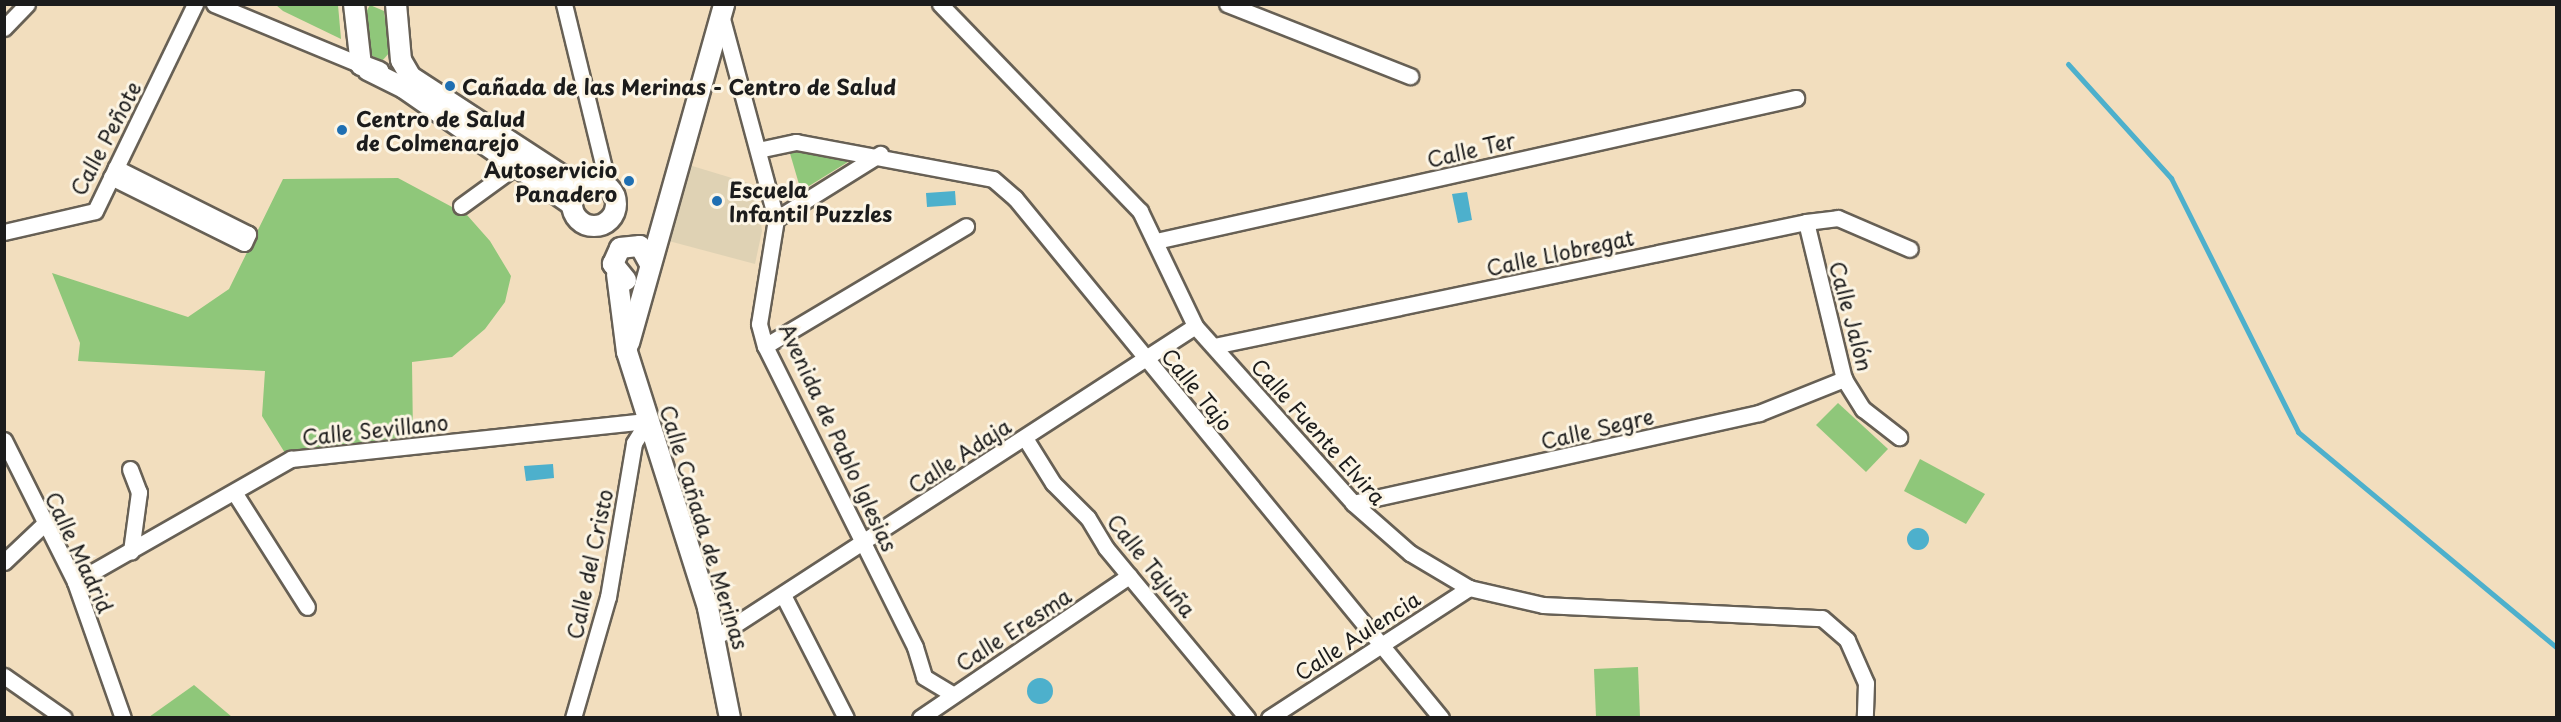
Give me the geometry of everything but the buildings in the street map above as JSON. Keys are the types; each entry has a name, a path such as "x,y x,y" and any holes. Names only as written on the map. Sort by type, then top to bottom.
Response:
{"street":[{"path":"4,28 27,4"},
{"name":"Calle Peñote","path":"4,232 95,211 195,4"},
{"path":"214,4 258,12 365,68 516,166 576,195"},
{"path":"354,4 365,68"},
{"path":"396,4 401,60 411,77 576,195"},
{"path":"564,4 609,189 629,248"},
{"name":"Calle Fuente Elvira","path":"940,4 1140,211 1195,326 1353,503 1410,553 1468,588 1543,604 1822,618 1847,640 1866,683 1865,717"},
{"path":"1227,4 1410,76"},
{"path":"627,352 659,224 721,8"},
{"name":"Avenida de Pablo Iglesias","path":"721,8 776,219 759,324 765,346 924,677 951,693"},
{"path":"365,68 390,71 401,60"},
{"name":"Calle Ter","path":"1156,241 1796,98"},
{"name":"Calle Tajo","path":"758,150 796,142 880,154 993,179 1015,198 1441,717"},
{"path":"776,219 880,154"},
{"path":"461,206 516,166"},
{"path":"113,173 248,234 244,243 113,173"},
{"path":"576,195 598,183 609,189"},
{"path":"576,195 575,216 629,248 649,267"},
{"path":"590,226 609,220 616,208"},
{"name":"Calle Llobregat","path":"1214,346 1806,222 1838,218 1910,249"},
{"name":"Calle Jalón","path":"1806,222 1844,379 1863,410 1899,437"},
{"path":"629,248 659,224"},
{"path":"765,346 966,226"},
{"name":"Calle Cañada de Merinas","path":"629,248 617,274 627,352 716,637 730,717"},
{"path":"617,274 634,281 649,267"},
{"name":"Calle Adaja","path":"716,637 1195,326"},
{"name":"Calle Segre","path":"1353,503 1759,413 1844,379"},
{"name":"Calle Sevillano","path":"75,582 291,459 648,421"},
{"name":"Calle del Cristo","path":"573,717 608,597 634,443 648,421"},
{"name":"Calle Tajuña","path":"1024,438 1053,483 1088,518 1129,576 1247,717"},
{"name":"Calle Madrid","path":"4,440 75,582 123,717"},
{"path":"130,470 139,492 131,551"},
{"path":"234,492 307,607"},
{"path":"4,562 44,524"},
{"name":"Calle Eresma","path":"920,717 951,693 1129,576"},
{"name":"Calle Aulencia","path":"1269,717 1468,588"},
{"path":"783,595 846,717"},
{"path":"4,676 64,717"}],"shaded area":[{"name":"Escuela Infantil Puzzles","path":"689,165 755,185 762,231 755,264 665,240"}],"green space":[{"path":"276,5 338,5 341,39 283,11"},
{"path":"370,5 384,11 390,52 382,61 371,55 365,14"},
{"path":"789,150 851,160 801,191"},
{"path":"398,178 467,215 490,241 511,276 505,302 485,329 452,357 412,362 413,436 285,453 262,416 265,371 78,361 80,343 52,273 188,317 229,289 283,179"},
{"path":"1838,403 1888,449 1866,472 1816,425"},
{"path":"1920,459 1985,494 1966,524 1904,491"},
{"path":"1638,667 1640,717 1596,717 1594,669"},
{"path":"194,685 232,717 149,717"}],"water":[{"path":"955,191 956,205 927,207 926,193"},
{"path":"1467,192 1472,220 1458,223 1452,194"},
{"path":"553,464 554,478 526,481 524,466"},
{"path":"1918,528 1926,531 1929,539 1926,547 1918,550 1910,547 1907,539 1910,531"},
{"path":"1040,678 1049,682 1053,691 1049,700 1040,704 1031,700 1027,691 1031,682"}],"waterway":[{"path":"2068,64 2171,178 2298,432 2556,647"}],"place":[{"name":"Cañada de las Merinas - Centro de Salud","path":"450,86"},
{"name":"Centro de Salud de Colmenarejo","path":"342,130"},
{"name":"Autoservicio Panadero","path":"629,181"},
{"name":"Escuela Infantil Puzzles","path":"717,201"}]}
